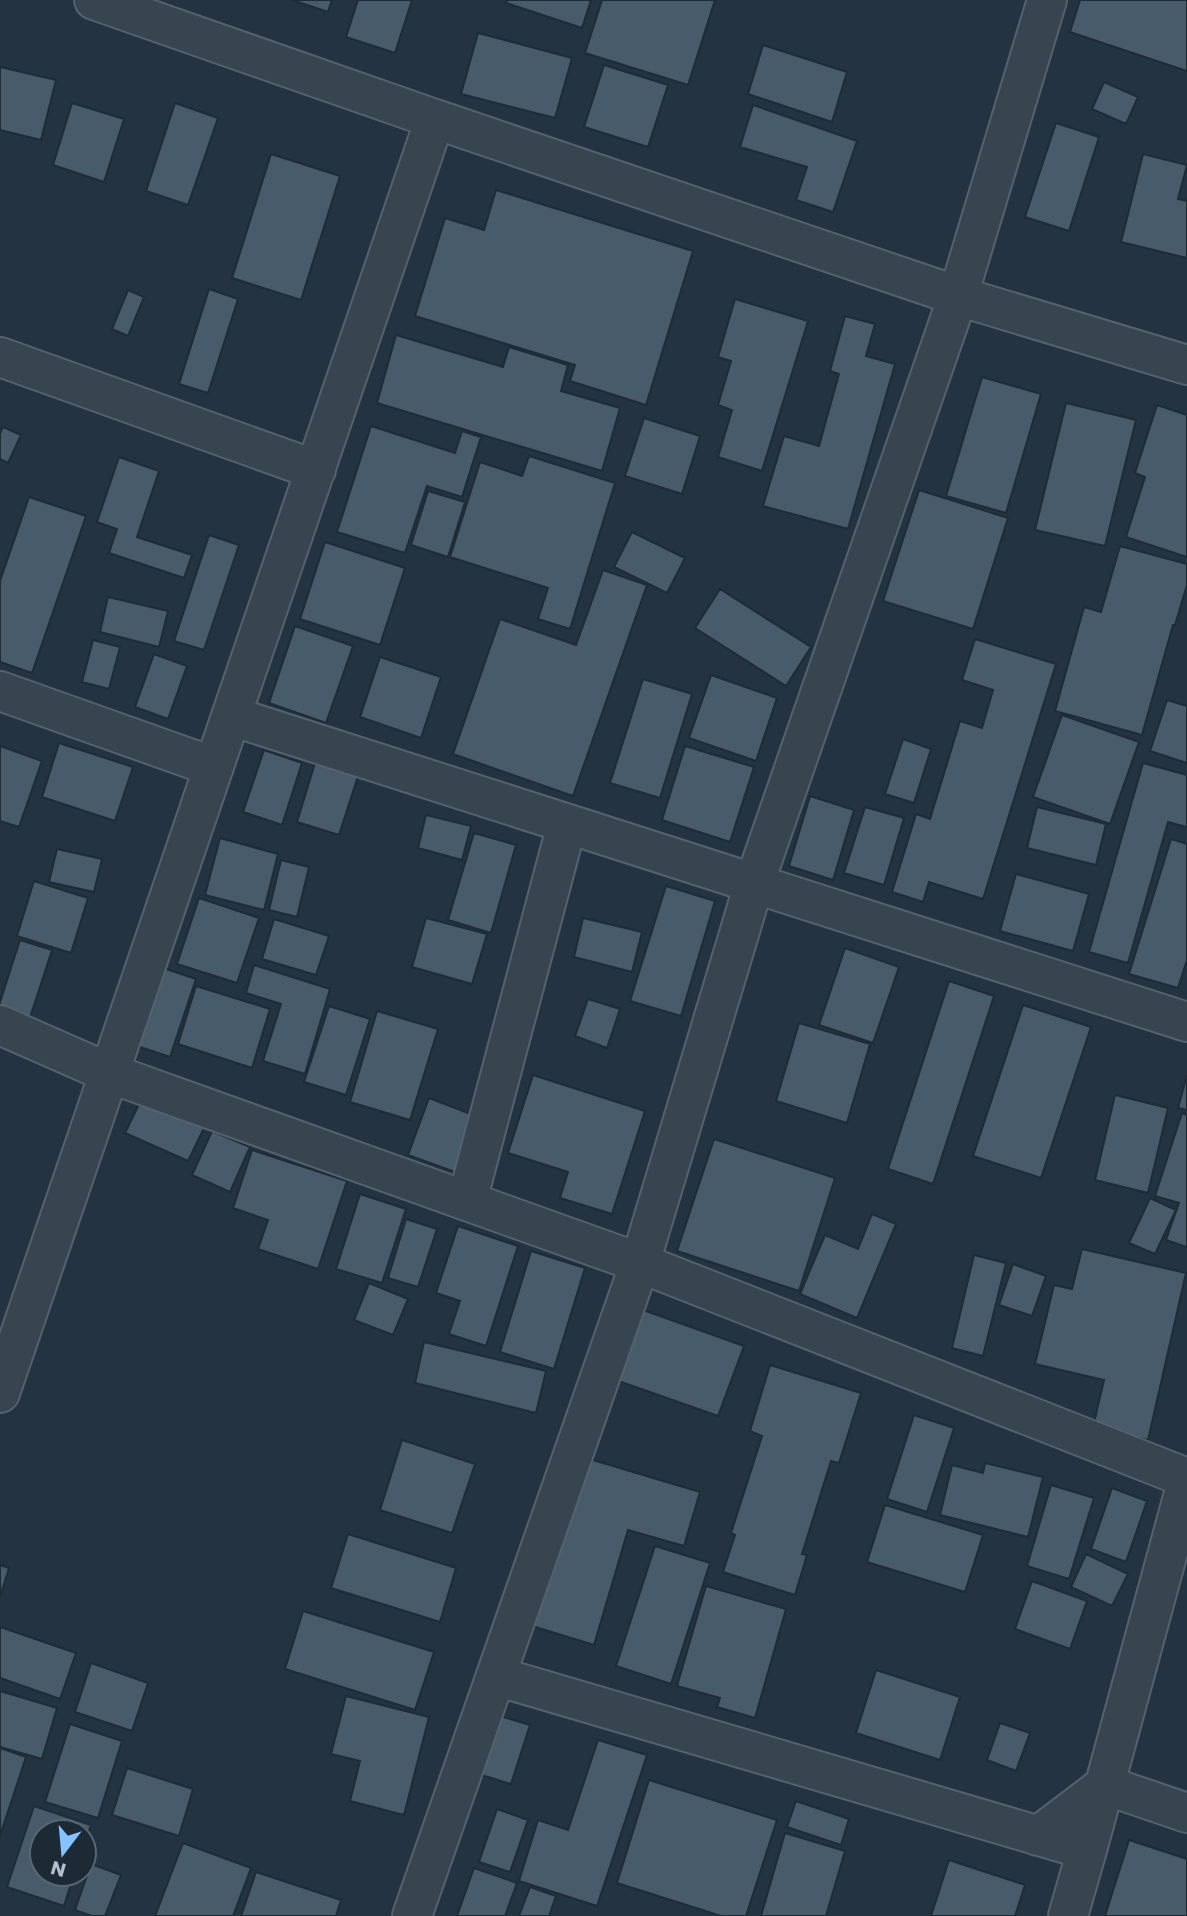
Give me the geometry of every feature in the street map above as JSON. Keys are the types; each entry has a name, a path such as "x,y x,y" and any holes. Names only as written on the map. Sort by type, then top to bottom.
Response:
{"street":[{"path":"94,0 958,296 1187,365"},
{"path":"412,1916 640,1263 754,884 958,296 1047,0"},
{"path":"0,1394 11,1323 109,1073 435,119"},
{"path":"0,357 316,470"},
{"path":"0,691 214,767"},
{"path":"232,716 1187,1022"},
{"path":"467,1201 567,824"},
{"path":"0,1026 109,1073 640,1263 1187,1480 1068,1916"},
{"path":"496,1676 1087,1850"},
{"path":"1105,1785 1187,1813"},
{"path":"1038,1836 1105,1785"}],"building":[{"path":"292,0 332,0 328,12"},
{"path":"358,0 412,0 395,53 346,37"},
{"path":"507,0 591,0 582,28 506,3"},
{"path":"602,0 715,0 688,85 585,53"},
{"path":"1080,0 1187,0 1187,71 1070,32"},
{"path":"478,33 572,58 555,118 461,94"},
{"path":"763,45 847,72 832,122 748,94"},
{"path":"604,65 668,85 648,147 584,127"},
{"path":"0,67 56,80 41,140 0,130"},
{"path":"1104,82 1138,97 1126,124 1092,109"},
{"path":"72,103 124,119 104,182 53,165"},
{"path":"175,103 218,118 188,205 146,191"},
{"path":"753,105 857,141 833,212 796,200 807,167 740,147"},
{"path":"1056,123 1099,137 1069,231 1025,217"},
{"path":"271,154 340,176 301,300 232,278"},
{"path":"1143,154 1187,165 1178,199 1187,201 1187,258 1121,242"},
{"path":"496,190 693,251 646,405 570,381 575,365 415,316 445,218 484,230"},
{"path":"209,289 238,299 208,393 179,384"},
{"path":"128,290 144,297 128,336 112,329"},
{"path":"735,299 808,321 762,471 718,457 732,410 718,405 731,361 718,357"},
{"path":"845,316 875,324 866,356 895,364 848,529 763,506 784,436 819,446 839,374 830,371"},
{"path":"396,335 503,367 509,347 568,365 561,391 620,408 602,471 377,403"},
{"path":"982,377 1041,394 1006,513 946,496"},
{"path":"1066,403 1136,420 1105,546 1035,530"},
{"path":"1157,405 1187,415 1187,557 1126,537 1145,477 1135,473"},
{"path":"644,418 700,436 682,494 625,476"},
{"path":"371,426 455,453 462,431 481,437 462,497 427,486 405,553 337,532"},
{"path":"3,427 21,435 8,463 0,459 0,433"},
{"path":"529,456 615,483 570,629 538,619 548,588 450,557 480,462 522,476"},
{"path":"119,457 159,471 137,537 192,555 184,578 109,553 117,529 97,522"},
{"path":"919,490 1008,518 973,629 883,601"},
{"path":"428,491 465,502 448,557 411,545"},
{"path":"29,497 86,516 32,673 0,662 0,581"},
{"path":"632,532 685,558 667,593 614,567"},
{"path":"209,535 239,545 204,650 174,641"},
{"path":"325,542 405,568 380,645 300,619"},
{"path":"1120,546 1187,564 1187,585 1142,735 1055,711 1084,607 1101,612"},
{"path":"603,570 647,585 573,796 453,754 500,619 576,645"},
{"path":"720,589 811,647 786,686 695,628"},
{"path":"108,597 168,611 159,647 100,632"},
{"path":"295,626 353,646 326,723 269,703"},
{"path":"975,639 1056,664 983,899 929,882 923,902 892,892 916,814 930,819 960,721 982,728 993,690 962,680"},
{"path":"93,640 120,647 109,689 82,682"},
{"path":"154,654 187,666 168,719 135,707"},
{"path":"380,657 441,677 421,738 360,717"},
{"path":"711,675 777,698 756,761 689,738"},
{"path":"643,679 692,694 660,798 610,783"},
{"path":"1167,700 1187,706 1187,763 1150,751"},
{"path":"1062,715 1139,742 1110,824 1033,797"},
{"path":"903,739 931,749 914,803 885,794"},
{"path":"59,743 133,767 115,821 42,797"},
{"path":"0,746 42,761 19,827 0,821"},
{"path":"685,746 754,767 730,842 662,820"},
{"path":"264,750 302,763 282,825 243,812"},
{"path":"315,763 358,776 339,835 297,822"},
{"path":"1143,763 1187,775 1187,827 1168,822 1128,963 1089,952"},
{"path":"810,796 854,810 833,880 789,866"},
{"path":"865,807 904,818 884,885 844,873"},
{"path":"1037,807 1106,824 1096,865 1027,848"},
{"path":"426,815 471,826 462,860 418,848"},
{"path":"474,833 516,845 491,933 448,920"},
{"path":"220,838 278,854 264,910 205,895"},
{"path":"1171,839 1187,844 1187,960 1178,988 1129,974"},
{"path":"57,849 102,859 94,892 49,882"},
{"path":"281,860 309,867 297,917 269,910"},
{"path":"1016,874 1089,894 1073,951 1000,931"},
{"path":"34,881 88,898 71,953 17,936"},
{"path":"666,886 715,901 681,1016 630,1001"},
{"path":"199,898 259,918 237,983 177,964"},
{"path":"426,918 487,934 472,984 412,967"},
{"path":"583,918 642,932 632,972 574,957"},
{"path":"274,919 329,936 316,975 262,959"},
{"path":"20,940 52,950 27,1027 0,1018 0,1002"},
{"path":"845,948 899,967 873,1043 819,1025"},
{"path":"254,965 330,989 305,1074 263,1061 281,1004 246,993"},
{"path":"160,967 196,979 170,1057 134,1045"},
{"path":"949,981 994,996 933,1184 888,1169"},
{"path":"196,986 270,1009 252,1068 178,1044"},
{"path":"588,999 620,1009 607,1048 575,1036"},
{"path":"1023,1005 1091,1027 1041,1178 973,1156"},
{"path":"329,1006 370,1019 346,1095 304,1082"},
{"path":"377,1011 438,1029 410,1120 350,1102"},
{"path":"799,1023 870,1044 847,1123 776,1101"},
{"path":"533,1075 645,1111 612,1214 560,1198 568,1172 508,1153"},
{"path":"1187,1075 1187,1110 1178,1108"},
{"path":"1115,1095 1168,1108 1148,1193 1095,1180"},
{"path":"142,1098 205,1126 188,1161 125,1133"},
{"path":"429,1098 476,1116 455,1172 408,1155"},
{"path":"1182,1113 1187,1115 1187,1247 1166,1240 1179,1203 1155,1196"},
{"path":"212,1131 250,1147 230,1192 192,1175"},
{"path":"714,1139 835,1178 799,1291 677,1251"},
{"path":"252,1150 347,1181 318,1269 258,1249 268,1220 233,1208"},
{"path":"360,1194 406,1209 382,1283 336,1269"},
{"path":"1150,1198 1176,1210 1155,1254 1129,1243"},
{"path":"872,1214 896,1224 857,1318 800,1294 825,1235 858,1249"},
{"path":"406,1219 437,1229 418,1287 388,1278"},
{"path":"458,1226 518,1246 486,1346 449,1334 460,1301 436,1293"},
{"path":"1082,1249 1186,1273 1148,1440 1093,1427 1104,1380 1035,1364 1054,1285 1072,1289"},
{"path":"531,1251 585,1268 554,1369 500,1352"},
{"path":"974,1255 1006,1263 983,1356 952,1348"},
{"path":"1013,1264 1046,1276 1032,1316 999,1305"},
{"path":"369,1283 408,1299 393,1335 354,1320"},
{"path":"632,1306 744,1346 718,1416 607,1377"},
{"path":"424,1342 546,1371 536,1413 415,1383"},
{"path":"770,1365 861,1393 839,1463 831,1461 802,1554 807,1555 795,1595 723,1572 735,1535 731,1533 762,1436 750,1431"},
{"path":"914,1415 954,1428 927,1512 887,1499"},
{"path":"402,1440 475,1464 452,1533 380,1510"},
{"path":"583,1457 700,1492 684,1546 628,1530 594,1645 532,1626"},
{"path":"985,1463 1043,1477 1028,1537 940,1515 952,1465 983,1473"},
{"path":"1051,1485 1094,1498 1069,1579 1027,1566"},
{"path":"1112,1488 1147,1501 1126,1562 1091,1549"},
{"path":"885,1505 983,1535 965,1592 867,1562"},
{"path":"348,1534 456,1568 440,1622 331,1588"},
{"path":"655,1546 710,1563 671,1684 616,1666"},
{"path":"1086,1554 1128,1574 1112,1606 1071,1587"},
{"path":"0,1565 9,1568 0,1597"},
{"path":"1032,1581 1087,1601 1070,1649 1015,1629"},
{"path":"706,1586 786,1609 755,1718 717,1707 720,1698 677,1686"},
{"path":"303,1611 434,1652 415,1710 285,1669"},
{"path":"0,1627 76,1653 60,1699 0,1678"},
{"path":"91,1663 148,1683 132,1731 75,1712"},
{"path":"876,1670 960,1697 940,1760 856,1733"},
{"path":"0,1691 57,1708 42,1759 0,1747"},
{"path":"346,1696 429,1717 404,1815 350,1801 360,1761 331,1754"},
{"path":"497,1715 530,1725 511,1784 478,1774"},
{"path":"1000,1723 1030,1733 1016,1771 987,1760"},
{"path":"70,1724 122,1741 98,1818 45,1802"},
{"path":"598,1740 647,1755 597,1906 519,1881 538,1820 568,1830"},
{"path":"0,1748 26,1757 0,1836"},
{"path":"127,1768 193,1789 179,1836 112,1815"},
{"path":"649,1780 777,1820 746,1916 721,1916 617,1883"},
{"path":"796,1801 849,1819 841,1845 787,1827"},
{"path":"34,1806 70,1818 30,1818"},
{"path":"497,1809 528,1820 510,1872 479,1862"},
{"path":"28,1824 28,1888 70,1888 64,1906 7,1887"},
{"path":"785,1833 845,1851 826,1916 761,1916"},
{"path":"1129,1840 1187,1859 1187,1916 1105,1916"},
{"path":"183,1843 251,1868 233,1916 155,1916"},
{"path":"949,1860 1025,1885 1015,1916 931,1916"},
{"path":"98,1867 121,1875 105,1916 92,1916 75,1910 83,1888 98,1888"},
{"path":"474,1868 517,1883 505,1916 457,1916"},
{"path":"256,1872 341,1900 336,1916 241,1916"},
{"path":"530,1887 556,1896 549,1916 519,1916"}]}
